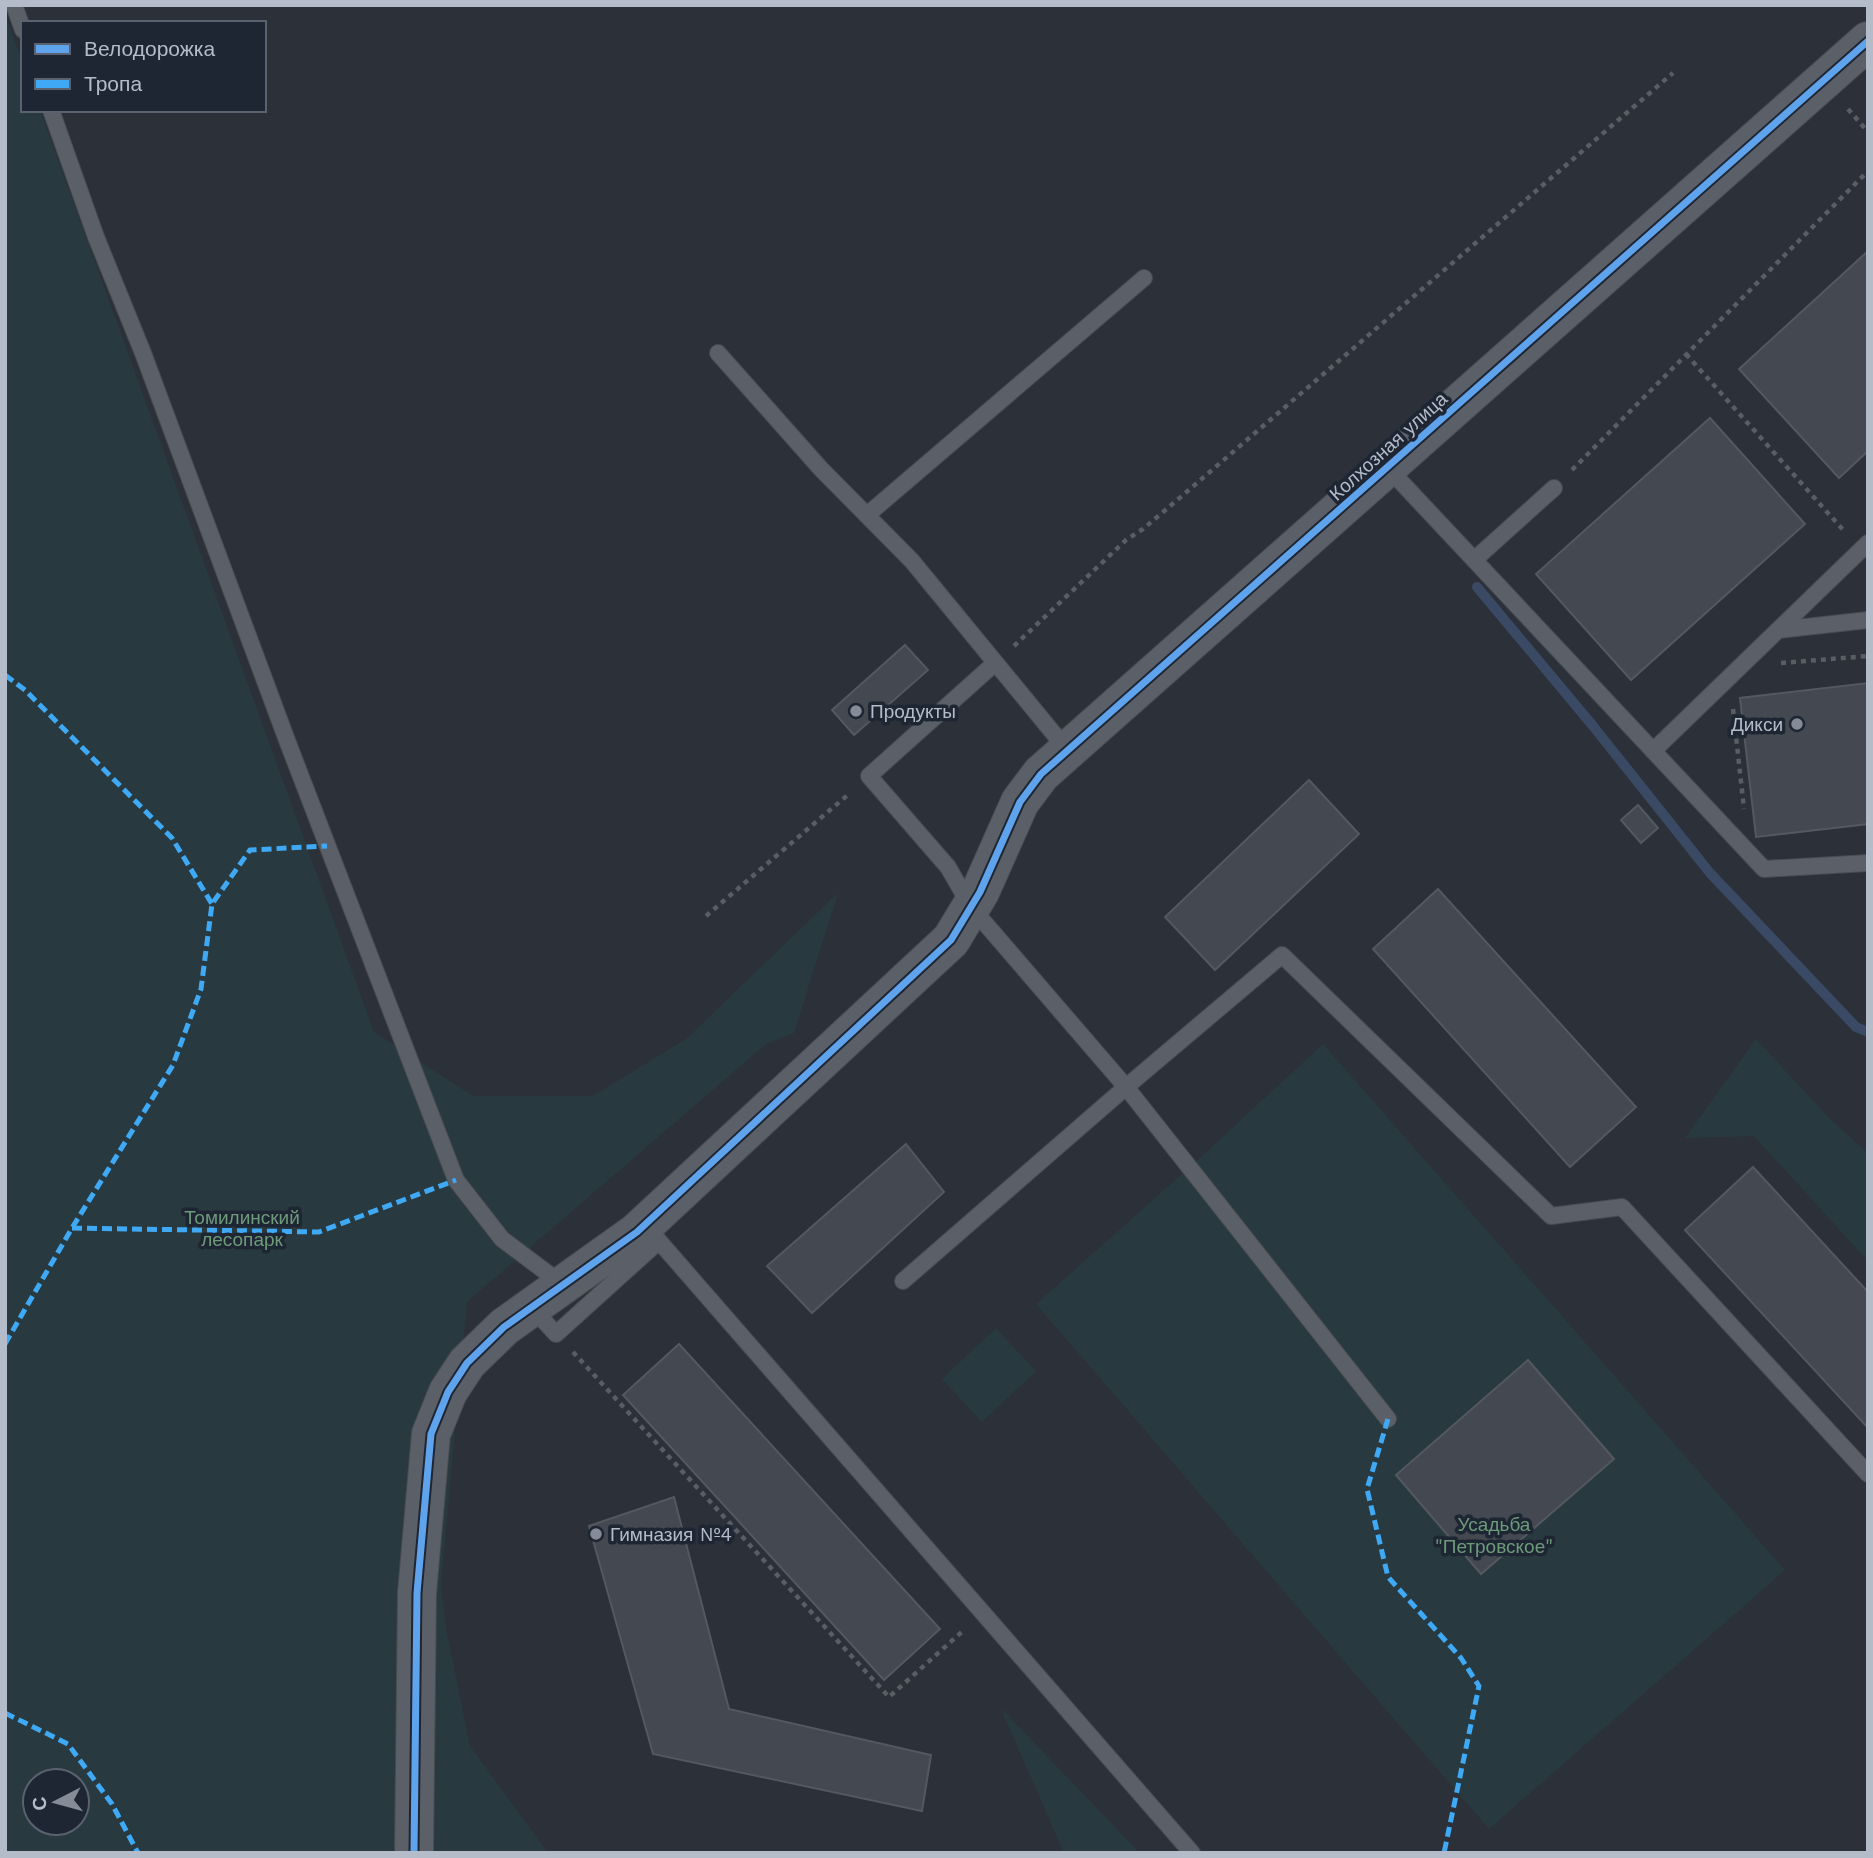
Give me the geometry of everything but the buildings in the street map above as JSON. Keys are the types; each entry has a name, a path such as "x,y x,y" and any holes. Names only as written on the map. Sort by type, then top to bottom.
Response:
{"street":[{"name":"Колхозная улица","path":"414,1853 417,1593 431,1434 448,1392 467,1363 504,1327 545,1328 564,1285 652,1233 951,940 971,907 1020,802 1041,774 1868,41"}],"lane":[{"path":"14,5 21,24"},
{"path":"52,112 96,237 143,353 302,782 456,1180 502,1239 564,1285"},
{"path":"867,515 1144,278"},
{"path":"718,353 821,469 912,561 1068,751"},
{"path":"1388,467 1763,869 1868,863"},
{"path":"1474,560 1554,488"},
{"path":"1653,751 1864,546"},
{"path":"1778,630 1868,620"},
{"path":"995,663 869,776 948,867 971,907 1126,1087 1388,1419"},
{"path":"903,1281 1282,955 1550,1216 1622,1207 1868,1474"},
{"path":"545,1328 652,1233 1192,1853"}],"path":[{"path":"995,663 1126,540 1183,495 1672,73"},
{"path":"1846,107 1868,132"},
{"path":"1554,488 1868,171"},
{"path":"1686,354 1864,546"},
{"path":"1769,664 1868,656"},
{"path":"1733,708 1745,812"},
{"path":"706,916 869,776"},
{"path":"545,1328 889,1697 966,1627"}],"green space":[{"name":"Томилинский лесопарк","path":"5,14 21,58 21,112 41,112 374,1032 473,1096 593,1096 686,1039 838,893 794,1033 766,1044 467,1302 441,1584 446,1628 470,1746 548,1853 5,1853"},
{"path":"1756,1039 1829,1118 1868,1153 1868,1261 1754,1136 1685,1138"},
{"name":"Усадьба \"Петровское\"","path":"1323,1044 1785,1570 1489,1829 1036,1304"},
{"path":"996,1328 1036,1371 982,1422 942,1379"},
{"path":"1000,1707 1140,1853 1064,1853"}],"waterway":[{"path":"1477,587 1593,726 1710,873 1856,1027 1868,1032"}],"marked path":[{"path":"5,675 25,690 172,838 212,904"},
{"path":"5,1344 72,1228 173,1065 201,989 212,904 250,850 327,846"},
{"path":"72,1228 319,1232 456,1180"},
{"path":"1388,1419 1367,1489 1388,1577 1461,1658 1479,1686 1444,1853"},
{"path":"5,1713 68,1744 112,1804 138,1853"}],"cycle path":[{"path":"414,1853 417,1593 431,1434 448,1392 467,1363 504,1327 637,1232 951,940 980,892 1020,802 1041,774 1868,41"}],"place":[{"name":"Продукты","path":"856,711"},
{"name":"Дикси","path":"1797,724"},
{"name":"Гимназия №4","path":"596,1534"}]}
